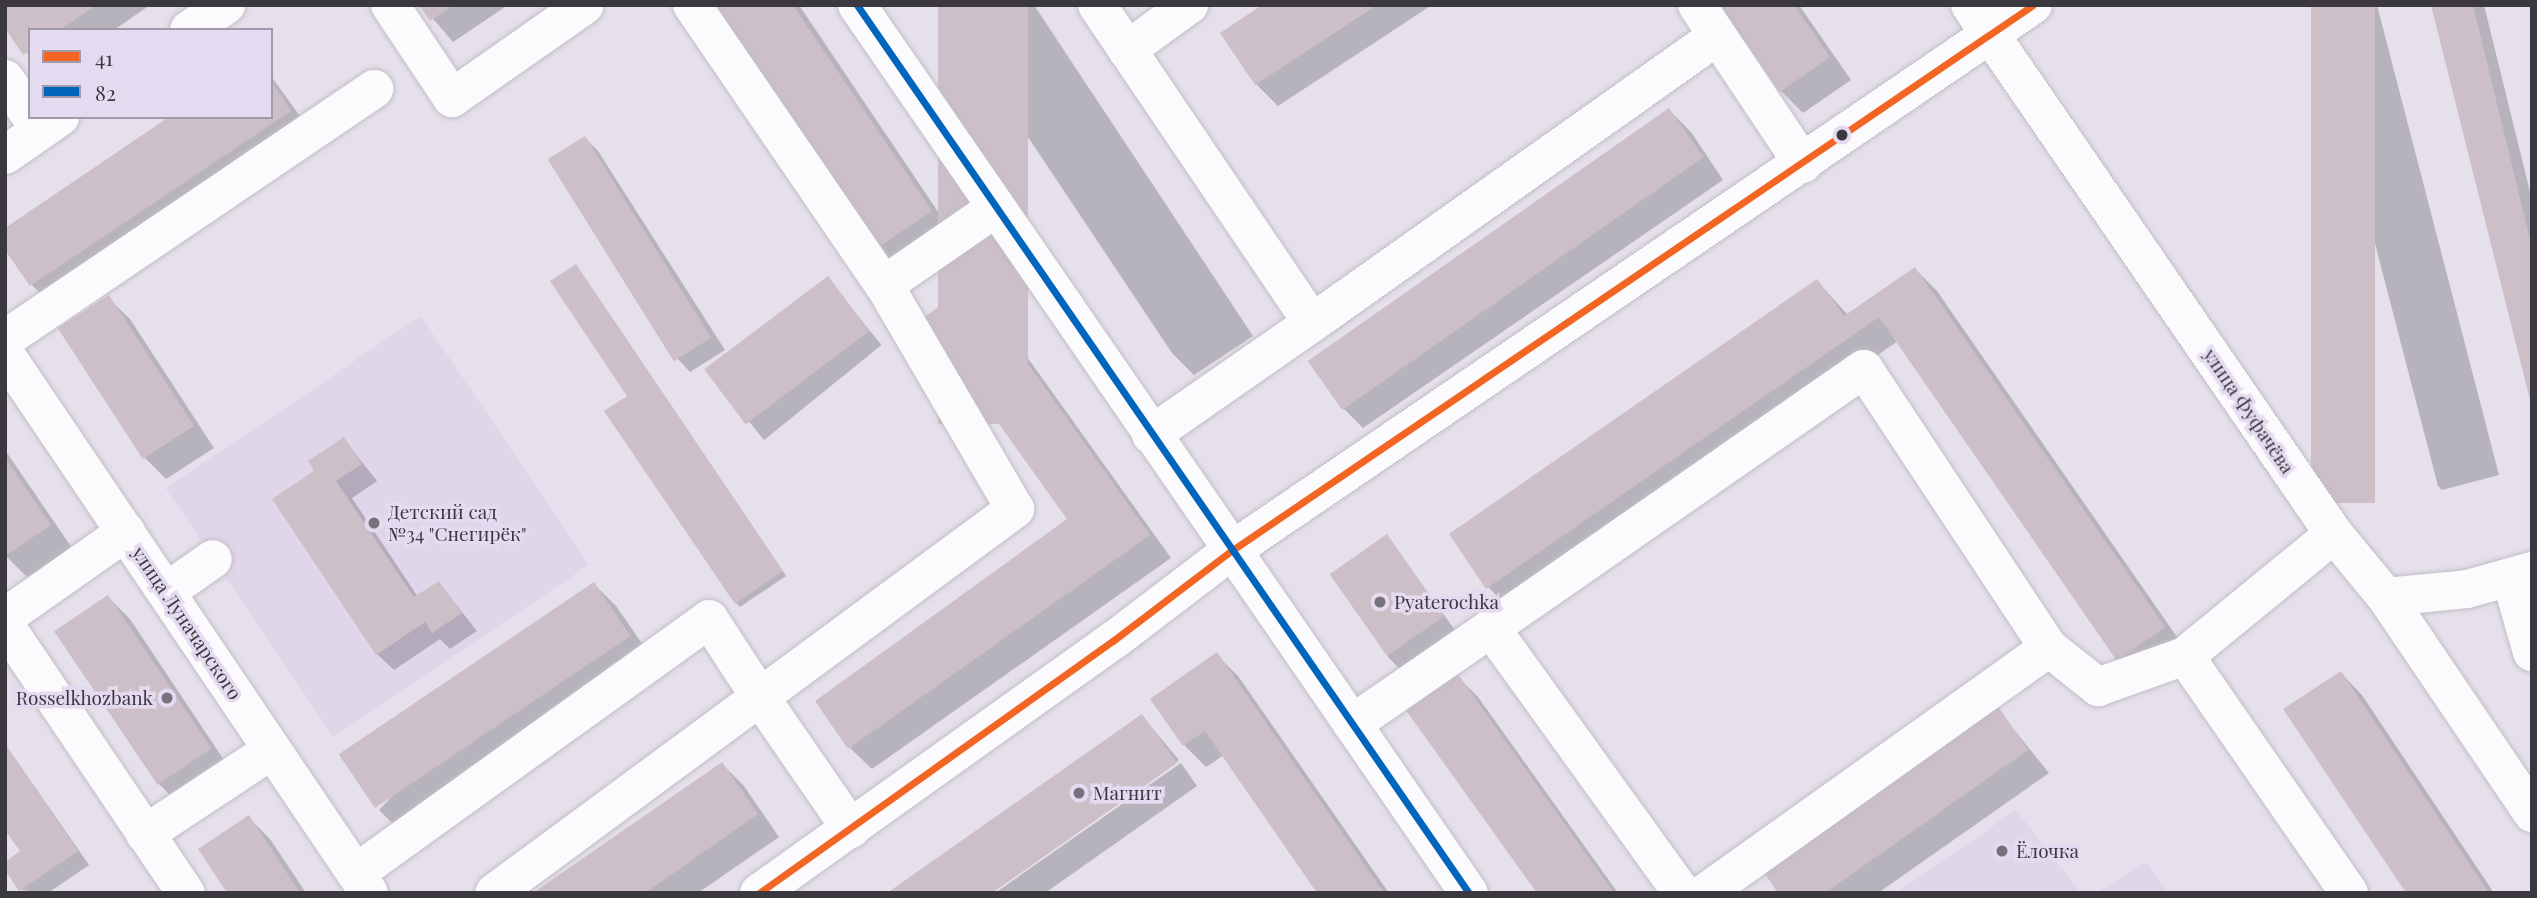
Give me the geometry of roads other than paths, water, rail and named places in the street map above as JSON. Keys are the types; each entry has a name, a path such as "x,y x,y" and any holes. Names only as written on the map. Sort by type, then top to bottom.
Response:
{"street":[{"path":"192,28 226,5"},
{"path":"390,5 452,98 585,5"},
{"path":"494,893 1015,509 884,285 692,5"},
{"path":"857,5 994,209 1469,893"},
{"path":"1097,5 1312,323"},
{"path":"1127,50 1189,5"},
{"path":"759,893 851,829 1231,551 1803,164 1980,20 2033,5"},
{"path":"1151,435 1312,323 1707,20 1803,164"},
{"name":"улица Фуфачёва","path":"1980,20 2334,534 2386,597 2532,813"},
{"path":"5,79 28,105"},
{"path":"5,339 374,89"},
{"path":"5,155 41,120"},
{"path":"884,285 994,209"},
{"name":"улица Луначарского","path":"5,354 363,883"},
{"path":"1352,724 1864,369 2049,648 2098,687 2185,656 2334,534"},
{"path":"5,617 126,532"},
{"path":"166,592 213,559"},
{"path":"2386,597 2522,575 2532,652"},
{"path":"363,883 709,619 851,829"},
{"path":"5,625 186,893"},
{"path":"1491,628 1682,893"},
{"path":"1705,893 2049,648"},
{"path":"2185,656 2349,893"},
{"path":"145,834 272,750"}],"place":[{"name":"Детский сад №34 \"Снегирёк\"","path":"374,523"},
{"name":"Pyaterochka","path":"1380,602"},
{"name":"Rosselkhozbank","path":"167,698"},
{"name":"Магнит","path":"1079,793"},
{"name":"Ёлочка","path":"2002,851"}]}
